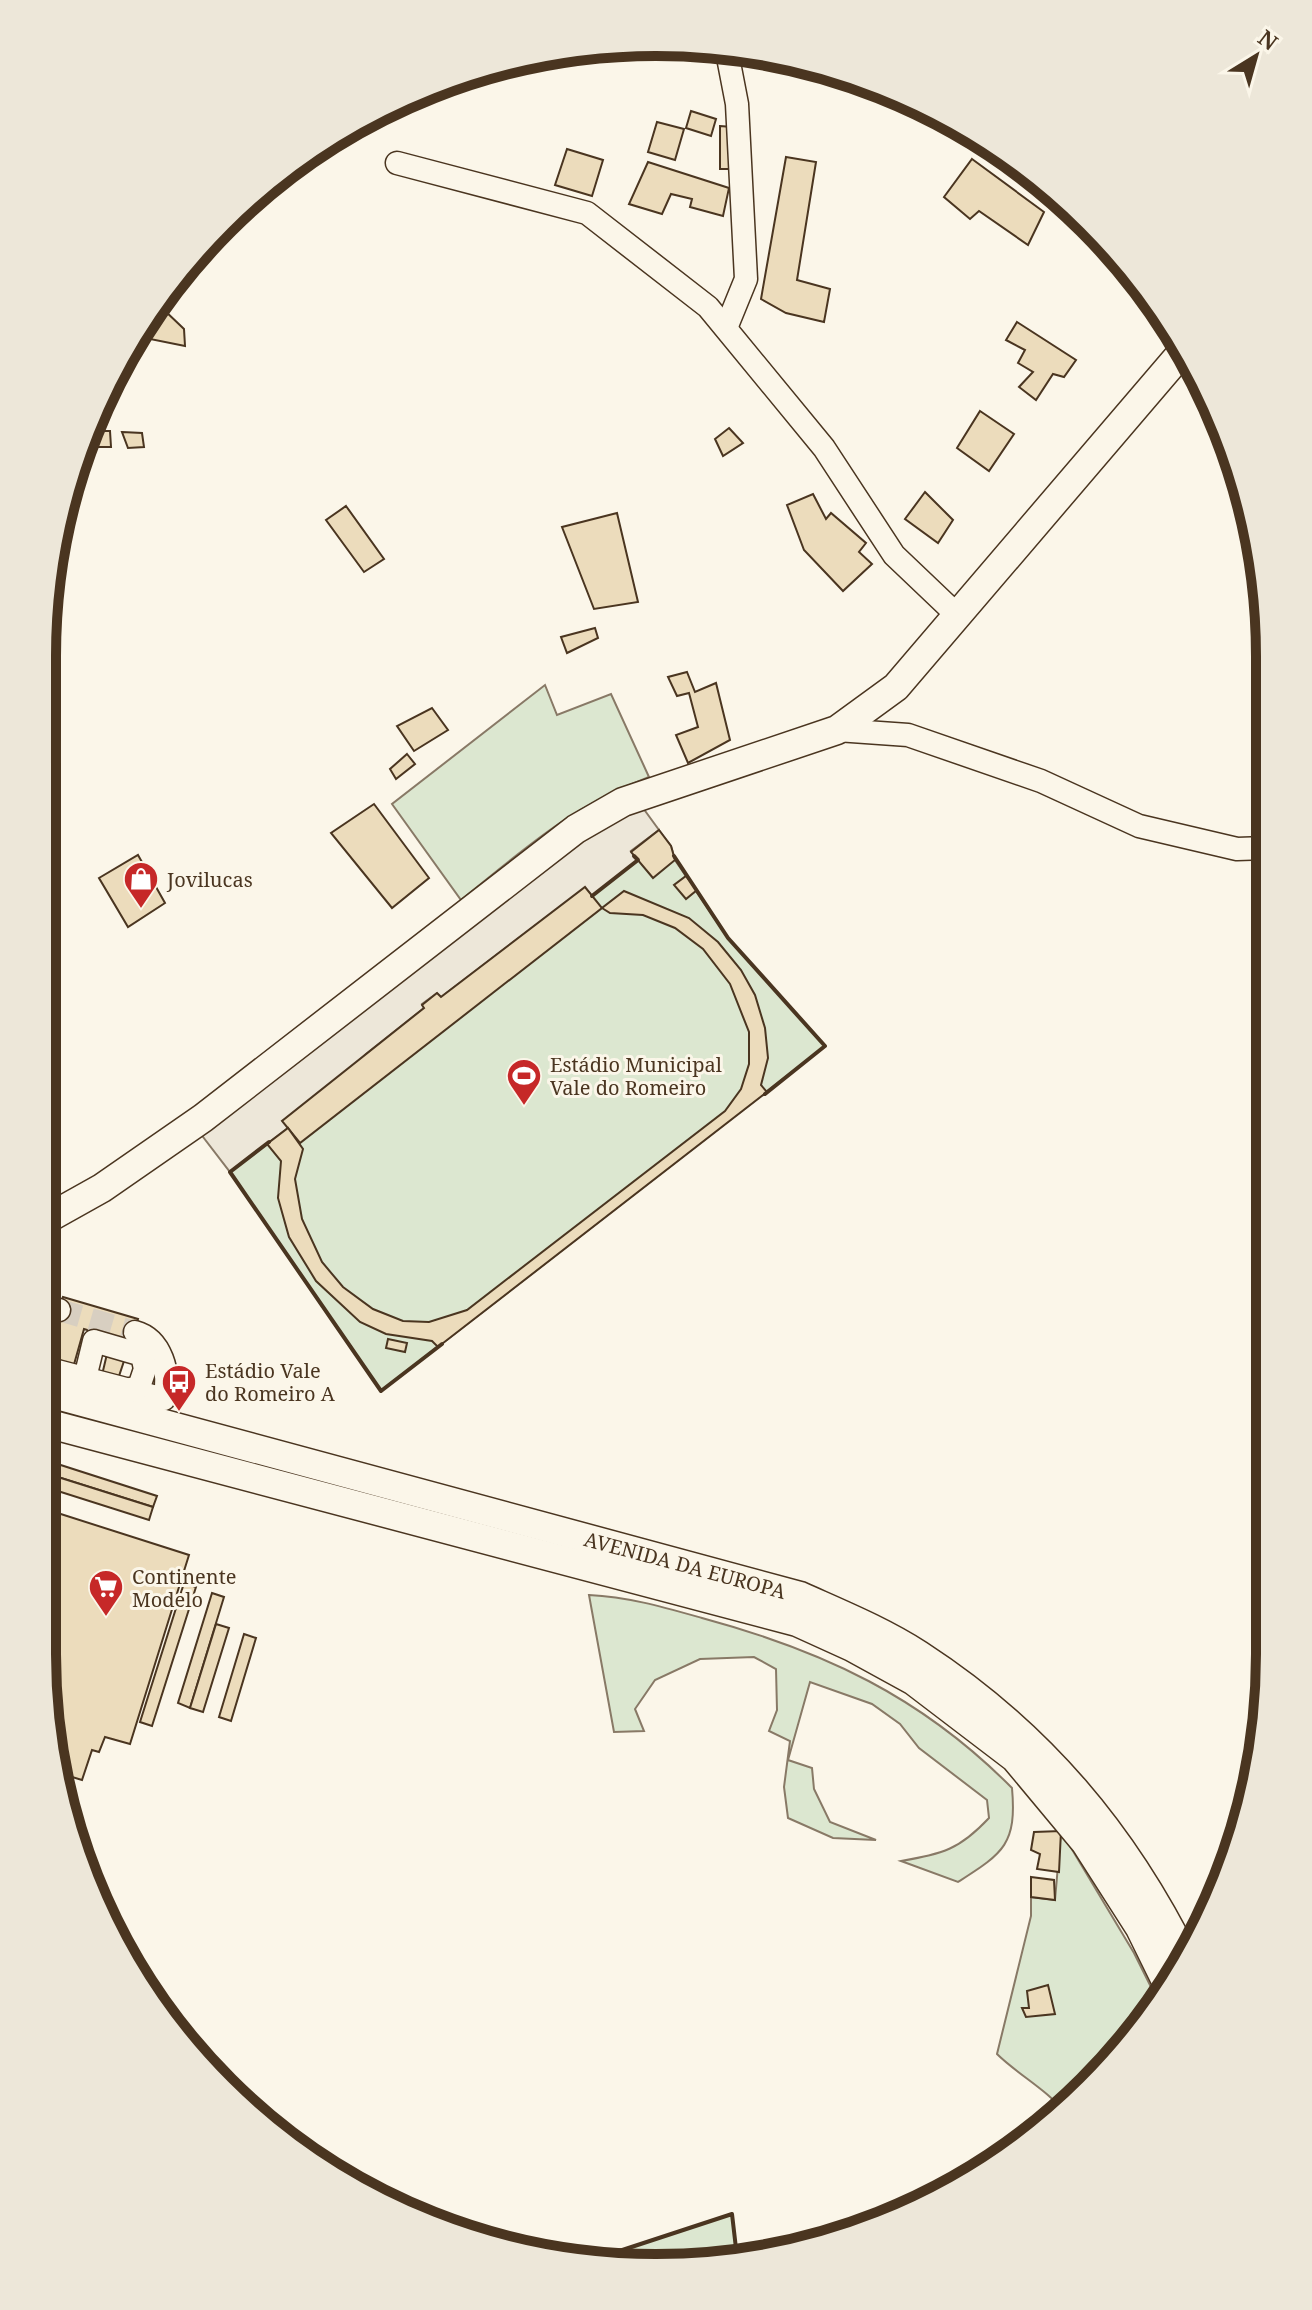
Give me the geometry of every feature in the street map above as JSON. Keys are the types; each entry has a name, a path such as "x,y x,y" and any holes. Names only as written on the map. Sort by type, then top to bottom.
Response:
{"main road":[{"path":"56,1212 102,1188 203,1118 576,829 623,802 837,730 896,687 1177,358"},
{"name":"AVENIDA DA EUROPA","path":"56,1395 800,1596 863,1624 919,1655 1020,1730 1091,1806 1147,1887 1179,1948"},
{"name":"AVENIDA DA EUROPA","path":"56,1426 797,1622 852,1647 914,1681 1015,1758 1085,1842 1140,1928 1163,1975"}],"street":[{"path":"726,328 746,279 737,104 729,60"},
{"path":"397,163 587,213 708,307 824,448 894,555 957,615"},
{"path":"837,730 908,735 1041,781 1139,826 1237,849 1256,848"},
{"path":"56,1364 88,1365 138,1380 164,1399 167,1389 157,1344 151,1336 135,1332"},
{"path":"88,1365 94,1341 141,1354 138,1380"}],"green space":[{"path":"545,685 557,715 611,694 649,777 572,815 461,900 392,804"},
{"name":"Estádio Municipal Vale do Romeiro","path":"659,830 671,846 675,860 728,938 825,1046 381,1391 230,1172 424,1009 422,1005 437,993 441,997 585,887 592,895 637,861 631,852"},
{"path":"589,1595 646,1603 747,1631 830,1662 907,1703 978,1756 1012,1788 1012,1823 1004,1846 958,1882 901,1861 940,1852 969,1837 989,1818 987,1800 919,1748 900,1724 872,1704 810,1682 788,1760 812,1768 814,1789 830,1822 876,1840 833,1838 788,1818 784,1787 790,1741 769,1731 777,1710 776,1669 754,1657 700,1659 655,1680 635,1709 644,1731 614,1732"},
{"path":"1061,1831 1134,1953 1153,1990 1107,2050 1055,2102 997,2054 1031,1916 1031,1897 1055,1900"},
{"path":"732,2214 736,2249 695,2253 614,2253"}],"shaded area":[{"path":"643,808 659,830 631,851 638,860 592,896 585,888 441,997 437,993 422,1004 424,1008 366,1054 288,1128 230,1172 200,1133 585,836"}],"building":[{"path":"691,111 716,119 711,136 686,128"},
{"path":"657,122 684,129 675,160 648,152"},
{"path":"720,126 732,127 732,169 720,169"},
{"path":"567,149 603,160 592,196 555,185"},
{"path":"786,157 816,162 797,280 830,289 824,322 786,313 761,299"},
{"path":"972,159 1044,212 1028,245 979,211 970,219 944,197"},
{"path":"648,162 729,188 723,216 690,207 692,199 671,194 662,214 629,204"},
{"path":"165,311 184,329 185,346 150,339 150,334"},
{"path":"1017,322 1076,360 1064,377 1053,374 1036,400 1019,387 1033,372 1018,363 1025,350 1006,340"},
{"path":"980,411 1014,434 989,471 957,448"},
{"path":"729,428 743,443 723,456 715,439"},
{"path":"100,431 110,431 111,447 94,447"},
{"path":"122,432 142,433 144,447 128,448"},
{"path":"925,492 953,520 938,543 905,519"},
{"path":"813,494 826,519 831,513 866,543 859,552 872,564 843,591 804,550 787,505"},
{"path":"346,506 384,559 364,572 326,520"},
{"path":"617,513 638,602 594,609 562,527"},
{"path":"595,628 598,638 567,653 561,637"},
{"path":"687,672 695,692 716,683 730,740 688,763 676,735 698,727 689,693 677,696 668,677"},
{"path":"432,708 448,730 414,751 397,726"},
{"path":"407,754 415,764 396,779 390,769"},
{"path":"374,804 429,878 392,908 331,833"},
{"path":"659,830 671,846 675,860 653,878 631,852"},
{"path":"138,855 165,903 128,927 99,878"},
{"path":"686,876 697,890 686,899 674,885"},
{"path":"585,887 602,908 300,1143 282,1121 424,1008 422,1005 437,993 441,997"},
{"path":"624,891 689,918 718,942 741,970 755,995 765,1028 768,1058 761,1085 767,1092 438,1347 432,1341 386,1334 360,1322 316,1281 289,1237 278,1198 281,1161 267,1144 288,1128 303,1149 295,1179 302,1219 322,1262 343,1287 373,1309 403,1321 429,1322 467,1310 725,1111 741,1089 749,1064 749,1032 730,984 703,949 675,928 643,915 610,913 602,908"},
{"path":"63,1297 138,1319 118,1379 102,1375 111,1337 84,1329 73,1368 56,1363 56,1321"},
{"path":"388,1339 407,1343 405,1352 386,1348"},
{"path":"56,1464 157,1496 153,1507 56,1476"},
{"path":"56,1476 153,1507 149,1520 56,1490"},
{"name":"Continente Modelo","path":"56,1512 189,1555 130,1744 105,1737 99,1752 92,1750 82,1780 69,1776 57,1693"},
{"path":"184,1583 196,1587 152,1726 140,1722"},
{"path":"212,1593 224,1597 190,1708 178,1703"},
{"path":"216,1624 229,1628 203,1712 190,1708"},
{"path":"244,1634 256,1638 231,1721 219,1717"},
{"path":"1061,1831 1059,1872 1037,1869 1040,1854 1031,1850 1034,1832"},
{"path":"1031,1877 1054,1880 1055,1900 1031,1897"},
{"path":"1048,1985 1055,2014 1026,2017 1022,2008 1029,2008 1027,1991"}],"tunnel":[{"path":"59,1310 135,1332"}],"wall":[{"path":"592,896 638,860 634,856"},
{"path":"674,856 728,938 825,1046 765,1094"},
{"path":"269,1142 230,1172 381,1391 442,1344"},
{"path":"614,2253 732,2214 736,2249"}],"place":[{"name":"Jovilucas","path":"141,910"},
{"name":"Estádio Municipal Vale do Romeiro","path":"524,1107"},
{"name":"Estádio Vale do Romeiro A","path":"179,1413"},
{"name":"Continente Modelo","path":"106,1618"}]}
